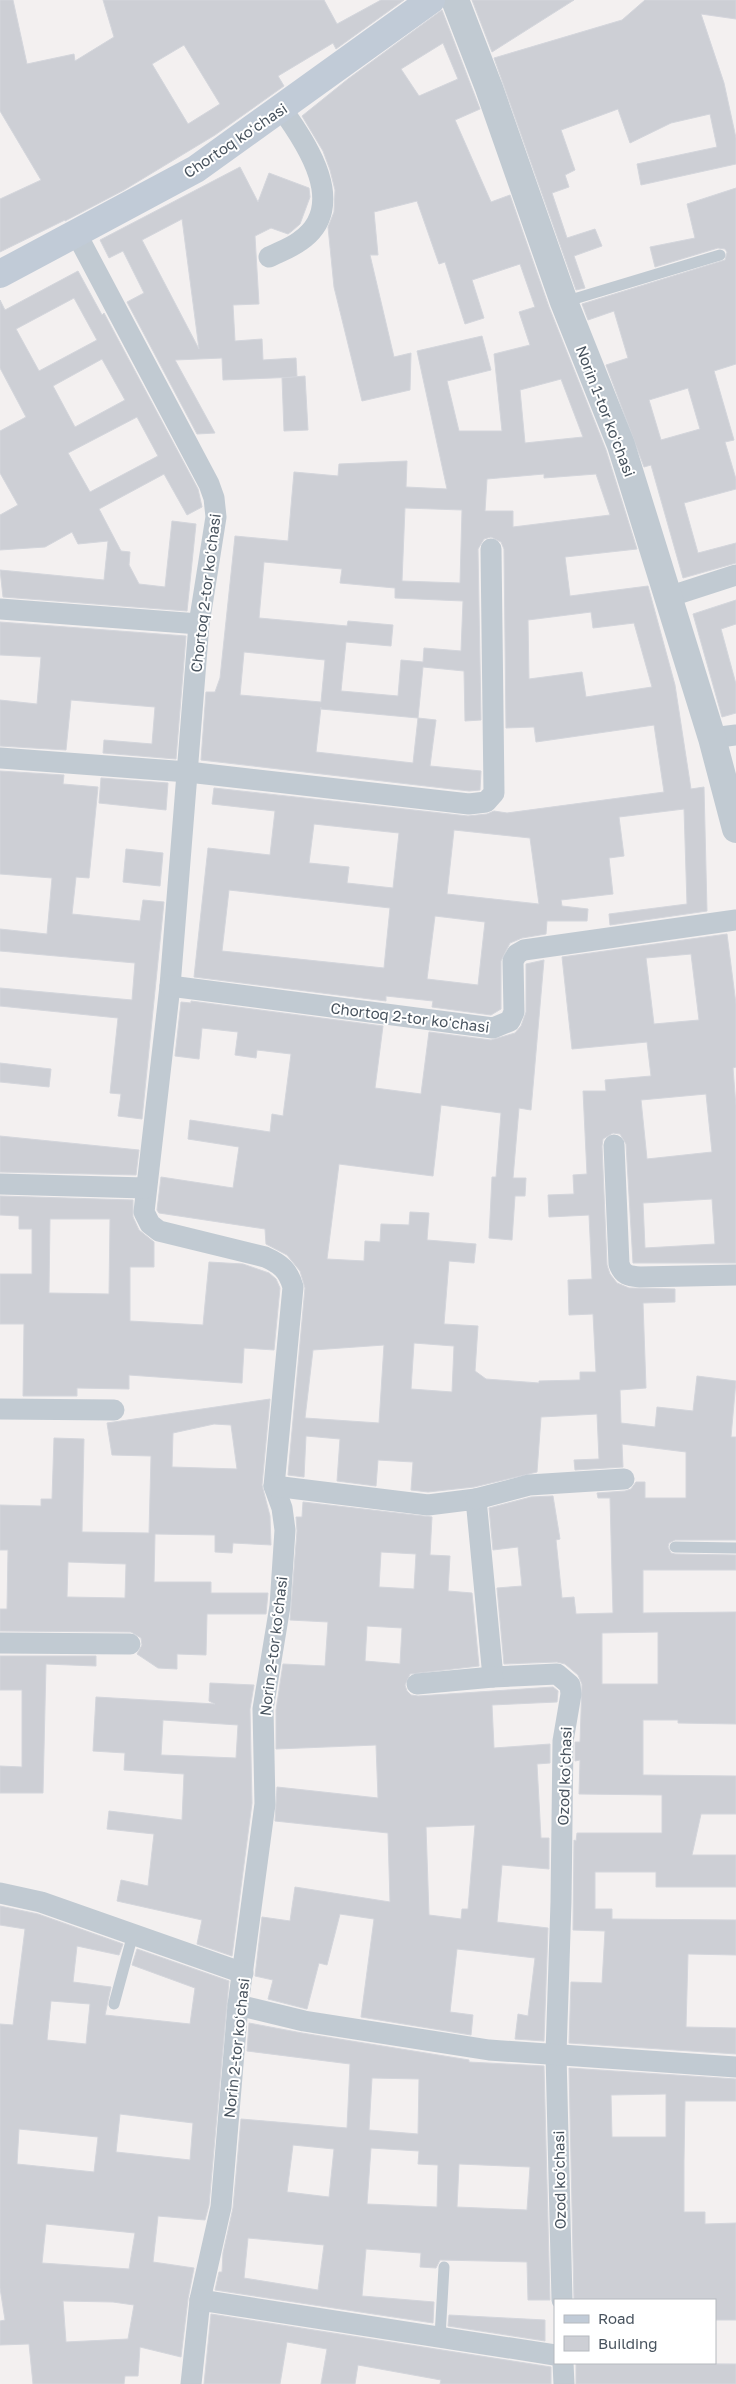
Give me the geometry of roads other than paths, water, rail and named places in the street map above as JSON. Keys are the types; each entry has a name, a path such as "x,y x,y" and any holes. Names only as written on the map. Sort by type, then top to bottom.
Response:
{"main road":[{"name":"Chortoq koʻchasi","path":"0,274 196,169 431,0"}],"street":[{"name":"Norin 1-tor koʻchasi","path":"455,0 489,88 564,302 621,444 668,597 724,736 736,829"},
{"path":"269,257 301,241 313,228 320,214 323,189 305,141 281,108"},
{"name":"Chortoq 2-tor koʻchasi","path":"76,232 209,484 214,498 216,517 199,624 170,986 145,1188"},
{"path":"0,758 188,772 469,804 486,802 494,793 491,549"},
{"path":"668,597 736,575"},
{"path":"0,609 199,624"},
{"name":"Chortoq 2-tor koʻchasi","path":"170,986 493,1028 510,1021 514,1012 513,961 516,954 524,950 736,920"},
{"path":"614,1144 619,1264 622,1271 628,1276 640,1277 736,1275"},
{"path":"0,1184 145,1188"},
{"name":"Norin 2-tor koʻchasi","path":"145,1188 144,1212 150,1224 159,1231 265,1257 280,1263 289,1273 293,1287 274,1486 282,1508 285,1530 280,1606 263,1709 265,1804 238,2005 221,2207 200,2300 191,2384"},
{"path":"0,1409 114,1410"},
{"path":"274,1486 428,1505 476,1499 528,1485 624,1479"},
{"path":"416,1684 493,1677 476,1499"},
{"path":"0,1642 130,1644"},
{"name":"Ozod koʻchasi","path":"493,1677 550,1673 563,1677 570,1685 571,1694 563,1741 561,1902 556,2054 562,2299"},
{"path":"0,1892 41,1902 243,1973"},
{"path":"238,2005 304,2021 489,2050 736,2068"},
{"path":"200,2300 554,2355"},
{"path":"563,2364 564,2384"}],"lane":[{"path":"564,302 720,255"},
{"path":"675,1547 736,1548"},
{"path":"114,2004 134,1934"},
{"path":"440,2337 444,2267"}]}
